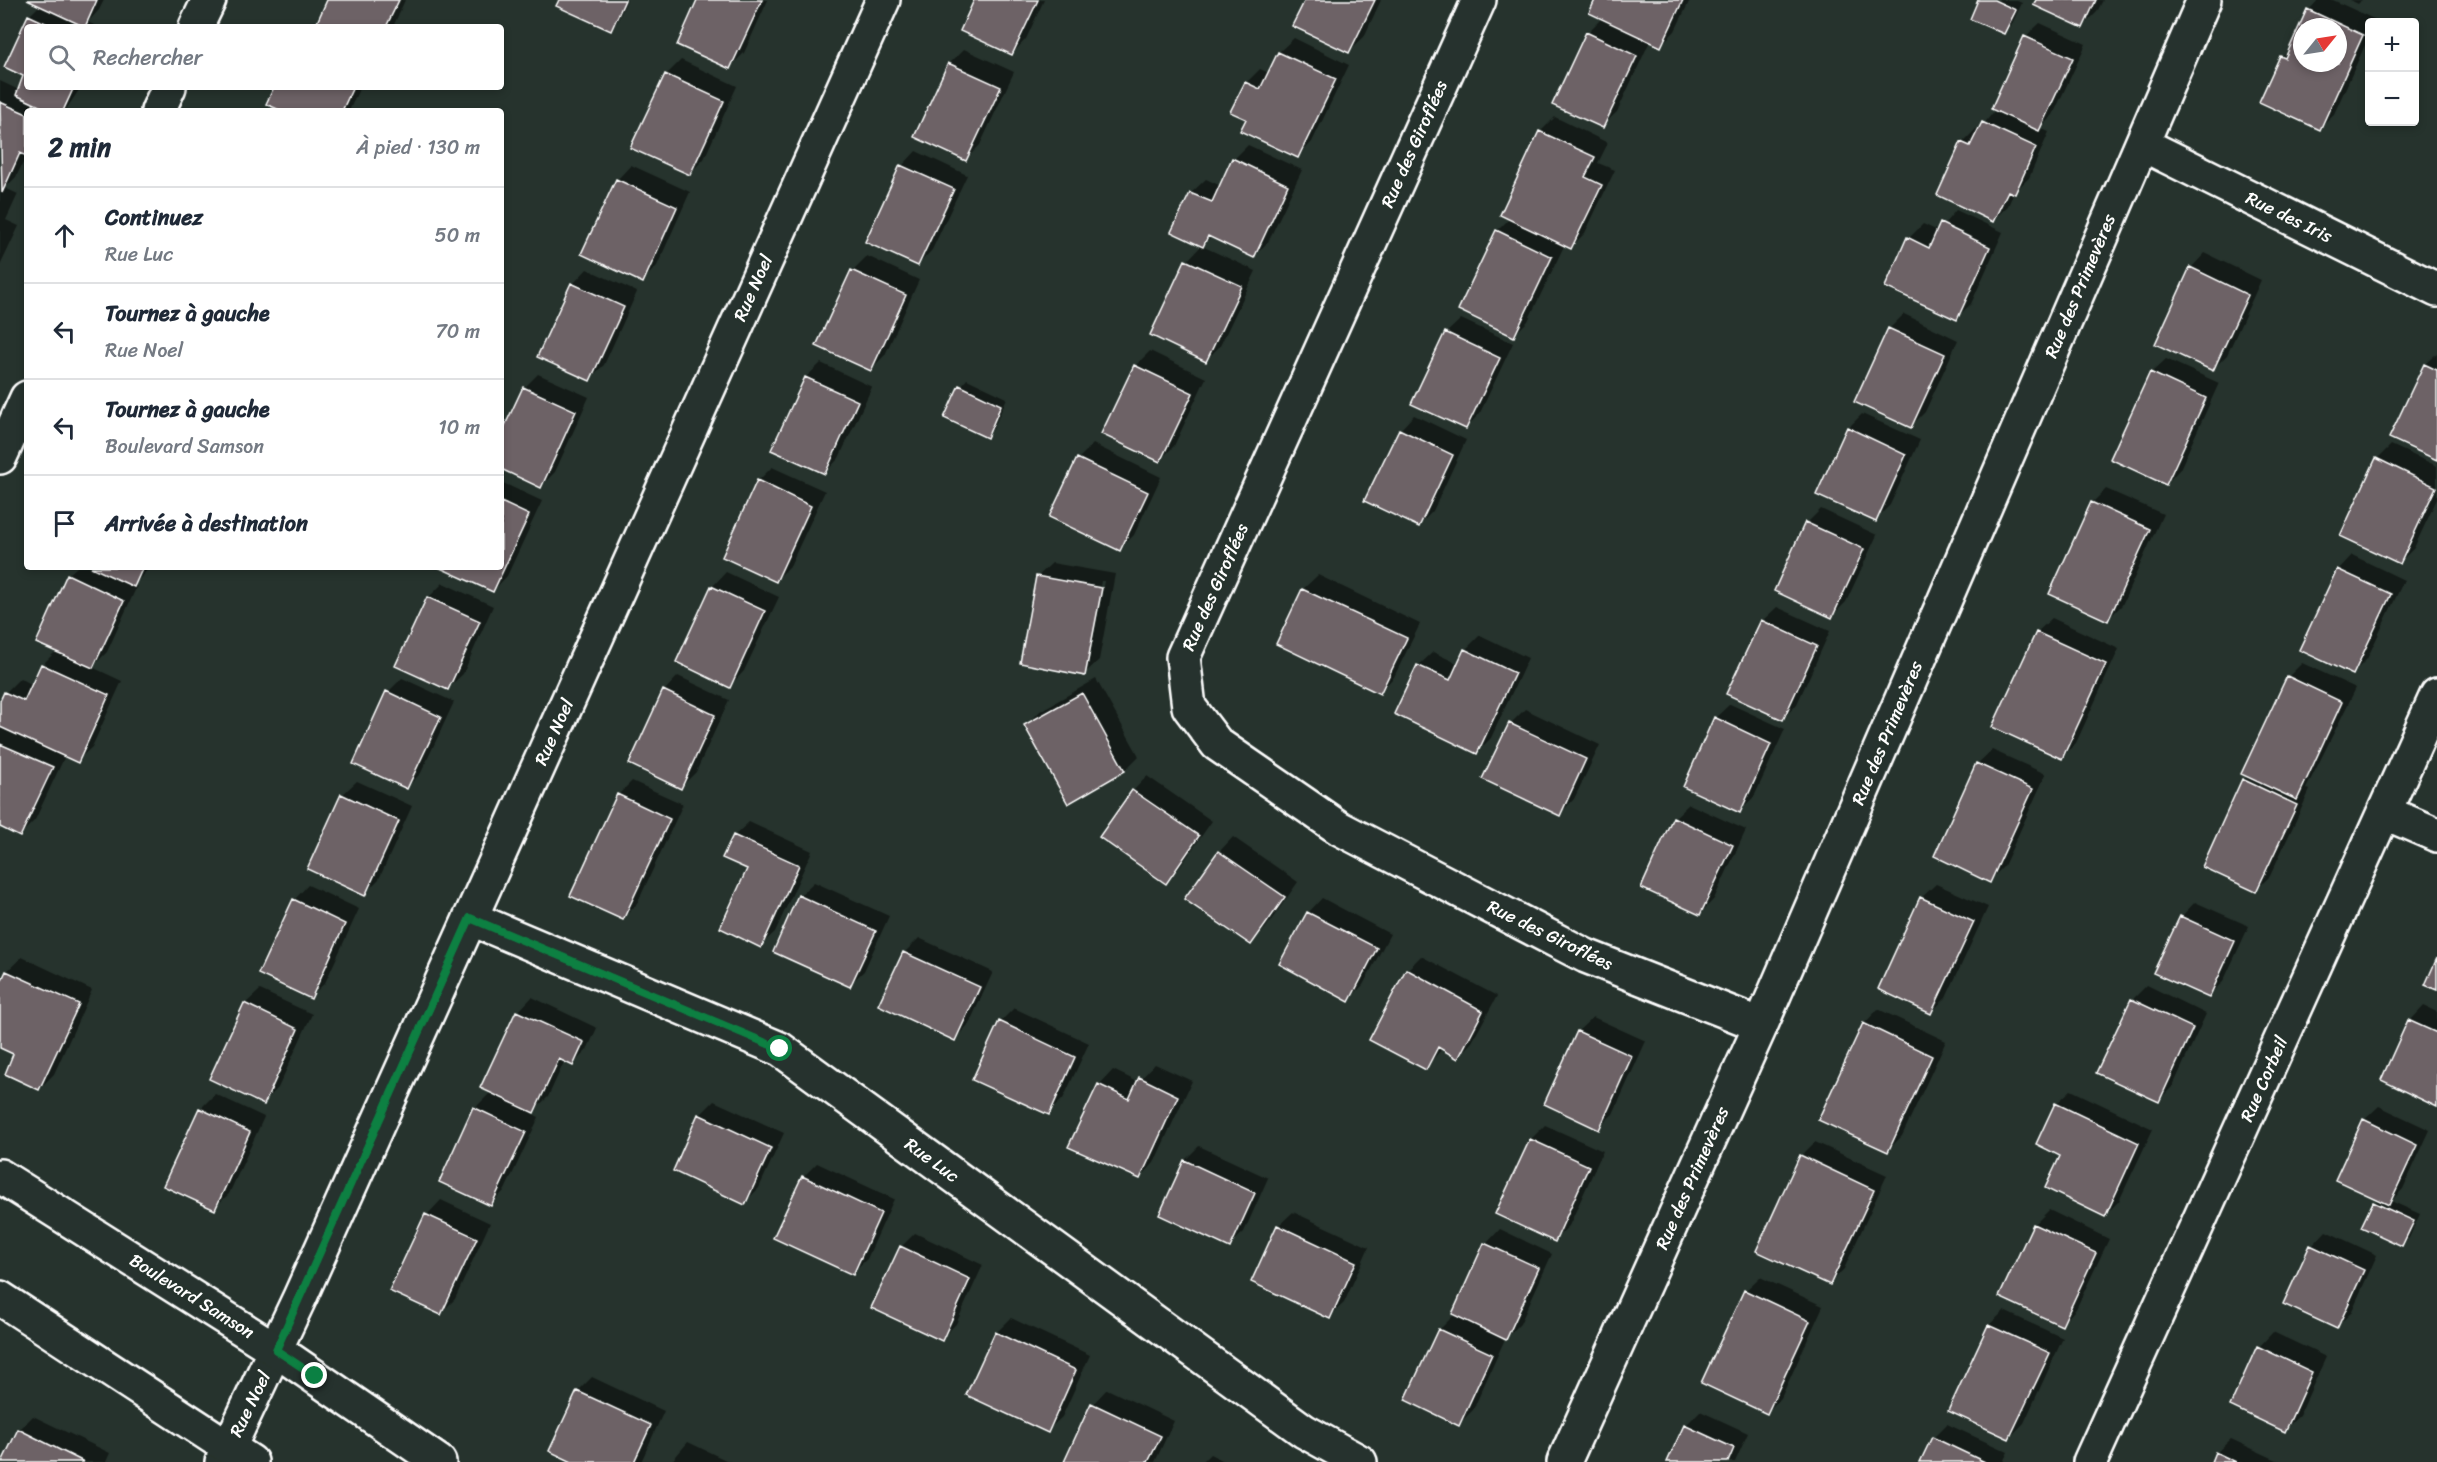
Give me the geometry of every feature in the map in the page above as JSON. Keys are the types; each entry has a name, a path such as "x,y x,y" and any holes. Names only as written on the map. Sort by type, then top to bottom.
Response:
{"street":[{"path":"197,24 209,0"},
{"name":"Rue Noel","path":"234,1457 276,1350 883,0"},
{"name":"Rue des Giroflées","path":"1479,0 1183,657 1189,707 1217,744 1339,828 1586,956 1761,1025"},
{"name":"Rue des Primevères","path":"1564,1462 1761,1025 2204,0"},
{"path":"159,108 168,90"},
{"name":"Rue des Iris","path":"2142,144 2437,290"},
{"path":"0,457 24,405"},
{"name":"Rue Corbeil","path":"2090,1462 2386,813 2437,695"},
{"path":"2386,813 2437,836"},
{"name":"Rue Luc","path":"470,918 780,1049 1304,1431 1360,1462"},
{"name":"Boulevard Samson","path":"0,1176 276,1350 439,1462"},
{"path":"0,1298 234,1457"}],"building":[{"path":"27,0 97,0 86,24 79,24"},
{"path":"327,0 399,0 387,24 316,24"},
{"path":"559,0 625,0 611,31 556,6"},
{"path":"697,0 762,0 730,69 677,45"},
{"path":"974,0 1038,0 1012,55 960,31"},
{"path":"1305,0 1375,0 1349,53 1292,26"},
{"path":"1595,0 1683,0 1661,47 1589,13"},
{"path":"1978,0 1994,0 2016,10 2004,34 1970,19"},
{"path":"2036,0 2096,0 2083,28 2033,5"},
{"path":"2307,9 2326,18 2303,18"},
{"path":"28,15 48,24 24,24 24,90 73,90 64,108 44,108 16,95 23,76 4,67"},
{"path":"2347,28 2363,35 2347,70"},
{"path":"1586,32 1637,56 1603,128 1552,105"},
{"path":"2024,36 2073,58 2039,131 1991,109"},
{"path":"2293,40 2293,72 2346,72 2320,130 2259,102 2280,56 2285,58"},
{"path":"1278,52 1336,79 1298,158 1240,131 1246,119 1230,112 1245,82 1260,89"},
{"path":"948,63 1001,87 966,161 914,137"},
{"path":"665,74 724,101 690,175 630,148"},
{"path":"273,90 352,90 343,108 275,108 266,104"},
{"path":"0,102 24,113 24,155 20,153 2,193"},
{"path":"1982,122 2036,147 2015,194 2008,191 1993,222 1937,195 1961,142 1970,146"},
{"path":"1539,131 1595,157 1585,177 1602,185 1571,249 1500,215"},
{"path":"1232,158 1288,185 1254,258 1208,236 1203,247 1171,232 1190,193 1212,202"},
{"path":"900,165 954,189 918,266 865,242"},
{"path":"616,179 677,207 643,283 581,254"},
{"path":"1940,223 1990,247 1957,320 1885,287 1907,237 1929,248"},
{"path":"1496,230 1552,257 1514,337 1458,310"},
{"path":"1185,260 1242,286 1206,362 1150,335"},
{"path":"2190,267 2248,295 2213,371 2155,344"},
{"path":"851,270 906,295 871,371 816,346"},
{"path":"571,283 624,307 590,381 537,357"},
{"path":"1888,328 1945,354 1911,428 1854,402"},
{"path":"1445,332 1500,358 1466,429 1411,404"},
{"path":"2424,364 2437,370 2437,460 2389,438"},
{"path":"1134,365 1193,393 1160,462 1101,434"},
{"path":"2150,372 2206,398 2166,485 2110,459"},
{"path":"805,377 858,401 825,474 771,450"},
{"path":"959,385 1001,405 987,438 944,418"},
{"path":"523,387 576,411 541,488 504,470 504,428"},
{"path":"1847,427 1906,455 1876,522 1816,495"},
{"path":"1399,429 1453,455 1419,527 1364,501"},
{"path":"1077,458 1148,492 1120,551 1049,517"},
{"path":"2376,458 2436,487 2400,564 2340,536"},
{"path":"757,480 811,506 776,582 722,557"},
{"path":"2091,502 2150,529 2108,621 2049,594"},
{"path":"504,503 529,515 504,568"},
{"path":"1805,522 1864,549 1832,618 1774,591"},
{"path":"2337,569 2391,594 2353,675 2299,650"},
{"path":"97,570 142,570 134,587"},
{"path":"445,570 503,570 493,592"},
{"path":"67,574 124,601 93,668 36,643"},
{"path":"1036,576 1102,588 1085,676 1020,663"},
{"path":"711,586 765,611 730,688 676,662"},
{"path":"1302,589 1407,638 1380,694 1276,644"},
{"path":"427,597 480,621 448,690 395,666"},
{"path":"1761,620 1817,646 1783,720 1726,694"},
{"path":"2036,632 2106,664 2062,759 1992,727"},
{"path":"1464,649 1515,673 1477,754 1394,714 1417,665 1450,680"},
{"path":"41,664 109,695 78,763 0,727 0,701 4,692 24,701"},
{"path":"2287,676 2342,702 2297,800 2241,774"},
{"path":"663,690 715,715 681,789 629,764"},
{"path":"386,691 441,717 407,789 353,764"},
{"path":"1082,693 1125,771 1068,804 1024,725"},
{"path":"1714,717 1771,744 1740,813 1683,787"},
{"path":"1509,723 1586,759 1560,816 1482,779"},
{"path":"0,744 53,767 20,837 0,827"},
{"path":"1976,763 2033,789 1990,883 1934,856"},
{"path":"2242,779 2297,805 2256,892 2202,867"},
{"path":"1132,790 1199,836 1166,884 1099,837"},
{"path":"341,794 399,821 365,896 307,869"},
{"path":"617,794 670,819 623,920 570,896"},
{"path":"1673,817 1733,845 1700,915 1641,888"},
{"path":"733,835 799,865 761,948 720,928 747,869 722,858"},
{"path":"1218,851 1285,897 1251,945 1184,899"},
{"path":"798,895 876,931 850,987 773,952"},
{"path":"1920,897 1974,922 1931,1014 1878,989"},
{"path":"293,899 345,924 311,999 258,974"},
{"path":"1307,912 1377,948 1349,1002 1279,964"},
{"path":"2180,916 2235,941 2209,998 2153,973"},
{"path":"903,952 980,987 955,1041 878,1005"},
{"path":"2437,958 2437,990 2425,985"},
{"path":"1406,969 1483,1011 1458,1059 1438,1047 1426,1070 1369,1040"},
{"path":"6,971 79,1004 39,1090 5,1074 13,1054 0,1048 0,984"},
{"path":"2131,999 2193,1028 2159,1102 2096,1073"},
{"path":"244,1003 298,1029 264,1105 209,1079"},
{"path":"516,1011 584,1042 573,1066 559,1059 534,1113 480,1088"},
{"path":"2408,1020 2437,1033 2437,1107 2381,1080"},
{"path":"999,1021 1075,1057 1049,1115 972,1080"},
{"path":"1863,1023 1932,1056 1888,1152 1818,1120"},
{"path":"1577,1031 1632,1056 1599,1130 1544,1104"},
{"path":"1139,1077 1178,1096 1140,1179 1068,1147 1098,1084 1129,1099"},
{"path":"2055,1103 2139,1143 2105,1217 2045,1188 2060,1156 2036,1144"},
{"path":"473,1107 526,1132 491,1206 439,1182"},
{"path":"199,1108 250,1132 215,1210 163,1186"},
{"path":"698,1114 771,1148 745,1205 673,1171"},
{"path":"2363,1119 2417,1145 2389,1205 2335,1180"},
{"path":"1530,1139 1589,1166 1555,1242 1495,1214"},
{"path":"1800,1155 1874,1190 1830,1285 1756,1251"},
{"path":"1184,1160 1255,1193 1230,1248 1159,1215"},
{"path":"802,1176 881,1213 853,1275 773,1238"},
{"path":"2373,1202 2414,1221 2402,1246 2361,1227"},
{"path":"425,1214 477,1238 441,1315 389,1291"},
{"path":"2033,1224 2096,1253 2062,1326 1999,1297"},
{"path":"1277,1225 1356,1262 1330,1319 1251,1282"},
{"path":"1484,1243 1539,1268 1506,1340 1452,1314"},
{"path":"2310,1245 2364,1270 2337,1329 2283,1304"},
{"path":"900,1246 970,1279 942,1341 871,1308"},
{"path":"1744,1290 1810,1321 1767,1414 1701,1383"},
{"path":"1988,1325 2050,1353 2009,1439 1948,1411"},
{"path":"1438,1329 1492,1354 1459,1426 1405,1400"},
{"path":"995,1332 1076,1370 1048,1433 966,1395"},
{"path":"2257,1346 2312,1372 2285,1432 2230,1406"},
{"path":"577,1391 651,1425 634,1462 572,1462 549,1451"},
{"path":"1091,1403 1161,1436 1148,1462 1064,1462"},
{"path":"1684,1425 1734,1448 1728,1462 1667,1462"},
{"path":"18,1429 84,1462 2,1462"},
{"path":"1932,1437 1985,1462 1920,1462"},
{"path":"2215,1452 2236,1462 2211,1462"}],"route":[{"path":"315,1376 276,1350 470,918 780,1049"}]}
